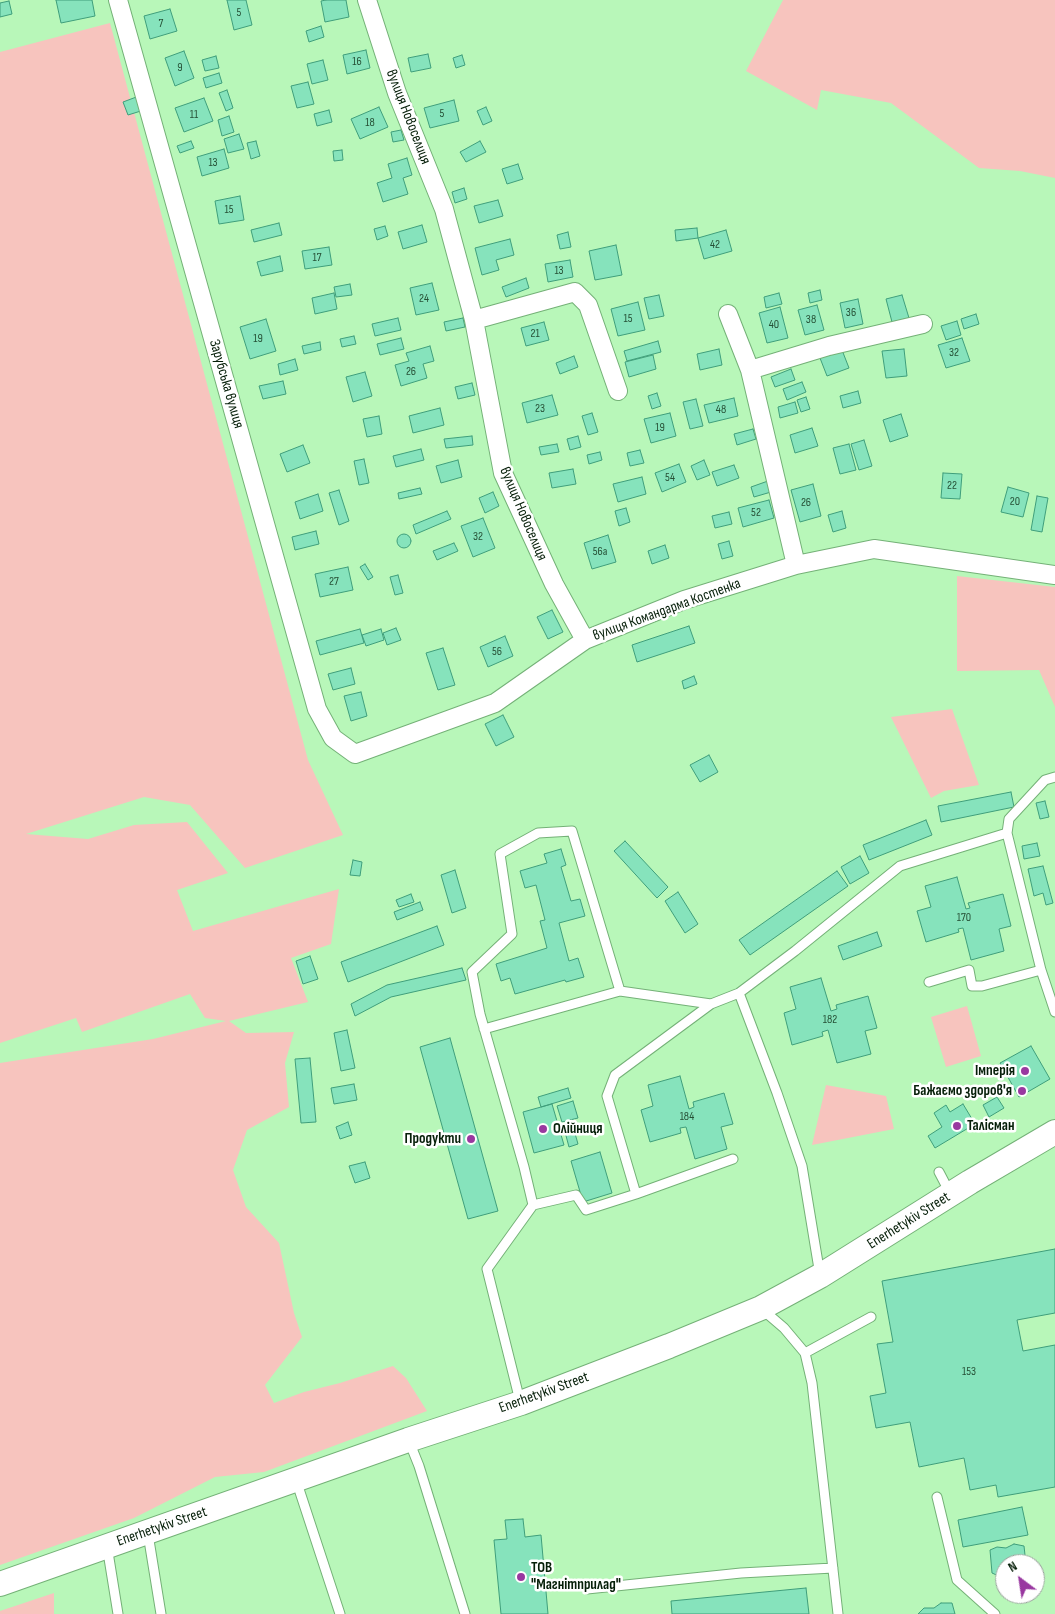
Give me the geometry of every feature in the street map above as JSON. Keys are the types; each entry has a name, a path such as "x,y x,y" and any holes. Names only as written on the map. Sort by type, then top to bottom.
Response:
{"main road":[{"name":"Enerhetykiv Street","path":"0,1584 408,1440 521,1403 669,1346 760,1308 820,1276 1055,1132"}],"street":[{"name":"Зарубська вулиця","path":"118,0 317,709 333,738 355,754"},
{"name":"вулиця Новоселиця","path":"367,0 396,93 444,209 474,320 503,473 554,584 585,640"},
{"path":"474,320 575,292 588,305 618,391"},
{"path":"728,314 750,370 796,565"},
{"path":"750,370 829,346 922,324"},
{"name":"вулиця Командарма Костенка","path":"355,754 495,703 585,640 684,600 796,565 874,549 1055,575"}],"lane":[{"path":"1055,777 1045,780 1009,819 1006,833 1041,970 1055,1012"},
{"path":"533,1205 480,1014 472,972 512,934 500,854 538,833 572,831 620,991"},
{"path":"636,1194 607,1096 615,1075 711,1004 739,993 795,951 900,866 1006,833"},
{"path":"929,982 969,970 972,986 982,986 1041,970"},
{"path":"484,1029 620,991 711,1004"},
{"path":"739,993 802,1166 820,1276"},
{"path":"521,1403 487,1269 533,1205 576,1195 586,1210 733,1159"},
{"path":"939,1172 951,1195"},
{"path":"760,1308 784,1328 805,1353 812,1383 838,1614"},
{"path":"805,1353 871,1317"},
{"path":"408,1440 419,1466 465,1614"},
{"path":"296,1480 340,1614"},
{"path":"937,1497 957,1580 995,1614"},
{"path":"147,1531 161,1614"},
{"path":"107,1546 118,1614"},
{"path":"587,1589 742,1573 833,1568"}],"shaded area":[{"path":"783,0 1055,0 1055,178 1020,171 979,168 891,103 821,90 817,110 746,71"},
{"path":"110,23 308,760 343,835 245,868 190,805 144,797 26,834 88,839 134,825 187,822 228,873 177,890 193,931 339,889 331,944 291,958 308,1002 229,1021 246,1033 294,1032 285,1063 289,1107 247,1130 233,1170 246,1207 279,1243 294,1313 302,1337 265,1385 274,1403 304,1392 393,1366 406,1378 427,1411 264,1472 215,1477 134,1518 0,1565 0,1063 153,1039 226,1021 205,1018 190,994 82,1032 76,1018 0,1043 0,52"},
{"path":"957,576 1055,587 1055,707 1039,670 957,671"},
{"path":"952,709 979,785 944,791 931,798 891,717"},
{"path":"967,1006 981,1056 946,1067 931,1017"},
{"path":"826,1085 886,1096 894,1129 812,1145"},
{"path":"54,1593 54,1614 0,1614 0,1611"}],"building":[{"path":"56,0 92,0 95,16 61,23"},
{"path":"227,0 246,0 252,25 234,30"},
{"path":"346,0 349,17 325,22 321,1"},
{"path":"9,1 12,14 0,17 0,3"},
{"path":"170,9 177,31 150,39 144,16"},
{"path":"321,26 324,37 309,42 306,31"},
{"path":"366,50 370,68 347,74 343,55"},
{"path":"184,51 194,78 175,86 165,58"},
{"path":"428,54 431,68 411,72 408,58"},
{"path":"462,55 465,65 456,68 453,58"},
{"path":"216,56 219,68 205,71 202,60"},
{"path":"323,60 328,80 312,84 307,64"},
{"path":"219,73 222,83 206,88 203,78"},
{"path":"308,82 314,104 297,108 291,86"},
{"path":"227,90 233,108 226,111 219,93"},
{"path":"139,96 144,110 128,115 123,102"},
{"path":"204,98 213,121 184,132 175,108"},
{"path":"454,100 459,121 430,128 424,108"},
{"path":"379,107 388,127 360,139 351,119"},
{"path":"486,107 492,121 483,125 477,111"},
{"path":"329,110 332,122 317,126 314,114"},
{"path":"229,116 234,132 222,136 218,120"},
{"path":"401,130 404,140 393,142 391,132"},
{"path":"239,134 244,149 228,153 224,139"},
{"path":"191,141 194,148 180,153 177,146"},
{"path":"256,141 260,156 251,159 247,143"},
{"path":"480,141 486,152 466,162 460,152"},
{"path":"224,149 229,168 202,176 197,157"},
{"path":"342,150 343,160 334,161 333,151"},
{"path":"407,158 412,175 403,178 408,194 383,202 377,183 392,178 388,164"},
{"path":"518,164 523,179 507,184 502,169"},
{"path":"464,188 467,199 455,203 452,192"},
{"path":"240,196 244,220 219,224 215,201"},
{"path":"498,200 503,216 479,223 474,206"},
{"path":"279,223 282,235 254,242 251,230"},
{"path":"422,225 427,242 403,249 398,232"},
{"path":"385,226 388,236 377,240 374,229"},
{"path":"697,228 698,238 676,241 675,230"},
{"path":"726,230 732,251 704,259 698,238"},
{"path":"568,232 571,247 560,249 557,235"},
{"path":"510,239 514,255 496,260 499,270 482,275 475,248"},
{"path":"616,245 622,275 595,280 589,251"},
{"path":"329,247 332,265 305,269 302,251"},
{"path":"280,256 283,271 261,276 257,262"},
{"path":"570,260 573,277 548,282 545,264"},
{"path":"526,278 529,288 506,297 502,287"},
{"path":"432,283 439,310 416,315 410,288"},
{"path":"350,284 352,295 336,297 334,287"},
{"path":"820,290 822,300 810,303 808,293"},
{"path":"334,293 337,309 315,314 312,298"},
{"path":"779,293 782,304 766,308 764,297"},
{"path":"659,295 664,316 649,319 644,298"},
{"path":"902,295 909,318 892,322 886,299"},
{"path":"858,299 863,324 845,328 840,303"},
{"path":"638,302 645,330 618,336 611,309"},
{"path":"817,305 824,330 805,335 798,310"},
{"path":"780,307 788,338 767,343 759,313"},
{"path":"976,314 979,324 964,329 961,319"},
{"path":"398,318 401,330 375,336 372,324"},
{"path":"463,318 465,327 446,331 444,322"},
{"path":"266,319 276,351 250,359 240,327"},
{"path":"957,321 961,335 946,340 941,326"},
{"path":"544,322 549,340 526,346 521,328"},
{"path":"354,336 356,344 342,347 340,339"},
{"path":"401,338 404,349 380,355 377,344"},
{"path":"962,338 970,361 946,368 938,345"},
{"path":"658,341 661,352 627,361 624,351"},
{"path":"320,342 321,350 304,354 302,346"},
{"path":"430,346 434,361 423,364 427,378 401,386 395,365 409,361 406,353"},
{"path":"719,349 722,365 700,370 697,354"},
{"path":"904,349 907,376 886,378 882,351"},
{"path":"842,350 849,368 827,376 820,358"},
{"path":"653,355 656,369 629,377 625,362"},
{"path":"574,356 578,367 560,374 556,363"},
{"path":"295,359 298,370 280,375 278,364"},
{"path":"791,369 795,380 775,387 771,377"},
{"path":"365,372 372,396 353,402 346,377"},
{"path":"283,381 286,394 263,399 259,386"},
{"path":"802,382 806,392 787,400 783,389"},
{"path":"472,383 475,395 458,399 455,387"},
{"path":"858,391 861,403 843,408 840,396"},
{"path":"657,393 661,406 652,409 648,396"},
{"path":"552,395 558,415 527,423 522,403"},
{"path":"806,397 810,409 801,412 797,400"},
{"path":"734,398 738,416 709,423 704,405"},
{"path":"696,399 703,426 690,429 683,402"},
{"path":"795,402 798,413 780,418 778,407"},
{"path":"440,408 444,425 413,433 409,416"},
{"path":"592,413 598,432 588,435 582,416"},
{"path":"670,413 676,436 651,443 644,419"},
{"path":"901,414 908,436 890,442 883,420"},
{"path":"379,416 382,434 367,437 363,419"},
{"path":"812,428 818,446 795,453 790,435"},
{"path":"753,429 756,439 737,445 734,434"},
{"path":"472,436 473,445 446,448 444,439"},
{"path":"578,436 581,447 570,450 567,439"},
{"path":"864,440 872,466 859,470 851,444"},
{"path":"557,444 559,452 541,455 539,447"},
{"path":"849,444 856,470 840,474 833,448"},
{"path":"303,445 310,463 287,472 280,454"},
{"path":"421,449 424,460 396,467 393,456"},
{"path":"640,450 644,463 630,466 627,453"},
{"path":"600,452 602,460 589,464 587,455"},
{"path":"364,459 369,483 359,485 354,461"},
{"path":"458,460 462,477 441,483 436,466"},
{"path":"704,460 710,475 697,480 691,466"},
{"path":"679,464 686,482 662,492 655,473"},
{"path":"734,465 739,478 717,486 712,472"},
{"path":"573,469 576,484 552,488 549,473"},
{"path":"943,473 962,474 960,499 941,498"},
{"path":"642,477 646,494 618,502 613,484"},
{"path":"768,481 771,492 754,497 751,487"},
{"path":"813,484 821,516 800,522 791,490"},
{"path":"1008,487 1029,493 1023,517 1001,512"},
{"path":"420,488 422,494 399,499 398,493"},
{"path":"339,490 349,521 339,525 329,493"},
{"path":"493,492 499,506 485,513 479,498"},
{"path":"318,494 323,511 300,519 295,502"},
{"path":"1037,496 1048,498 1042,532 1031,530"},
{"path":"769,500 774,518 743,527 738,508"},
{"path":"626,508 630,522 619,526 615,511"},
{"path":"447,511 451,519 416,534 413,525"},
{"path":"842,511 846,528 833,532 828,515"},
{"path":"729,512 732,524 715,528 712,516"},
{"path":"483,518 495,548 473,557 461,526"},
{"path":"316,531 319,544 295,550 292,537"},
{"path":"404,534 409,536 411,541 409,546 404,548 399,546 397,541 399,536"},
{"path":"608,535 616,562 592,569 584,543"},
{"path":"729,541 733,556 722,559 718,544"},
{"path":"454,543 458,551 437,560 433,551"},
{"path":"665,545 669,558 652,564 648,551"},
{"path":"365,564 373,577 368,580 360,567"},
{"path":"348,567 353,590 320,597 315,574"},
{"path":"398,575 403,593 395,595 390,577"},
{"path":"552,610 563,632 548,639 537,617"},
{"path":"689,626 695,643 637,662 632,645"},
{"path":"396,628 401,640 387,645 383,633"},
{"path":"360,629 364,643 320,655 316,641"},
{"path":"381,629 384,640 366,646 362,635"},
{"path":"505,636 513,656 488,667 480,647"},
{"path":"443,648 455,685 438,690 426,653"},
{"path":"351,668 355,684 333,690 328,674"},
{"path":"694,676 697,684 684,689 682,681"},
{"path":"361,692 367,716 351,721 344,696"},
{"path":"503,715 514,737 496,746 485,724"},
{"path":"709,755 718,772 700,782 690,765"},
{"path":"1011,792 1014,807 941,822 938,806"},
{"path":"1045,801 1049,817 1040,819 1036,803"},
{"path":"926,820 932,835 869,860 863,845"},
{"path":"625,841 668,887 657,898 614,851"},
{"path":"1037,843 1040,856 1024,859 1022,846"},
{"path":"561,849 566,865 561,867 571,901 580,899 585,916 559,923 569,961 578,958 584,977 566,982 565,980 515,994 510,978 501,981 496,964 547,948 540,921 545,920 536,885 525,888 520,871 547,863 544,854"},
{"path":"860,856 869,873 850,884 841,867"},
{"path":"353,860 362,862 360,876 350,875"},
{"path":"1043,866 1053,903 1046,905 1043,893 1034,896 1028,869"},
{"path":"455,870 466,908 452,913 441,875"},
{"path":"837,871 848,886 750,955 739,940"},
{"path":"957,877 966,909 970,908 968,903 1003,894 1011,926 999,929 1004,951 971,960 963,928 958,929 959,932 926,942 917,911 931,907 925,886"},
{"path":"678,892 698,924 685,933 665,901"},
{"path":"411,894 414,902 399,907 396,900"},
{"path":"420,902 423,910 397,920 394,912"},
{"path":"437,926 444,945 348,982 341,962"},
{"path":"877,932 882,946 843,960 838,946"},
{"path":"310,956 318,979 303,984 296,961"},
{"path":"462,968 466,980 391,997 355,1016 351,1004 387,985"},
{"path":"821,978 831,1011 837,1009 836,1005 868,996 877,1028 865,1031 871,1054 837,1063 828,1030 822,1032 823,1036 792,1045 784,1013 796,1009 790,987"},
{"path":"347,1030 355,1068 341,1071 334,1033"},
{"path":"450,1038 498,1211 468,1219 420,1047"},
{"name":"Імперія","path":"1031,1046 1050,1079 1019,1097 1000,1063"},
{"path":"310,1058 316,1122 301,1123 295,1059"},
{"path":"680,1076 689,1109 694,1107 693,1102 724,1093 733,1124 721,1127 727,1149 695,1159 686,1127 680,1128 681,1133 650,1142 641,1110 653,1106 648,1085"},
{"path":"354,1084 357,1100 334,1104 331,1088"},
{"path":"568,1088 571,1098 541,1107 538,1097"},
{"path":"997,1097 1004,1108 989,1117 983,1105"},
{"path":"573,1101 578,1118 562,1122 557,1106"},
{"name":"Олійниця","path":"552,1104 564,1145 534,1153 523,1112"},
{"name":"Талісман","path":"963,1104 975,1124 935,1148 928,1136 942,1127 934,1113 946,1105 950,1112"},
{"path":"348,1122 352,1135 340,1139 336,1127"},
{"path":"574,1130 578,1144 569,1147 565,1132"},
{"path":"600,1152 612,1193 583,1202 571,1161"},
{"path":"365,1162 370,1178 355,1183 349,1166"},
{"path":"1055,1249 1055,1313 1017,1320 1023,1351 1055,1345 1055,1487 998,1497 996,1485 970,1490 964,1458 919,1467 910,1422 876,1428 870,1396 886,1393 877,1344 893,1342 882,1281"},
{"path":"1022,1507 1028,1535 963,1547 958,1520"},
{"name":"ТОВ \"Магнітприлад\"","path":"523,1519 525,1537 541,1535 548,1614 501,1614 494,1540 507,1539 505,1520"},
{"path":"1014,1544 1024,1546 1025,1554 995,1554 995,1574 992,1573 990,1550 997,1547 1006,1548"},
{"path":"806,1588 809,1614 672,1614 671,1601"},
{"path":"941,1603 952,1603 955,1614 918,1614 924,1608 934,1608"}],"place":[{"name":"Імперія","path":"1025,1071"},
{"name":"Бажаємо здоров'я","path":"1022,1091"},
{"name":"Талісман","path":"957,1126"},
{"name":"Олійниця","path":"543,1129"},
{"name":"Продукти","path":"471,1139"},
{"name":"ТОВ \"Магнітприлад\"","path":"521,1577"}]}
